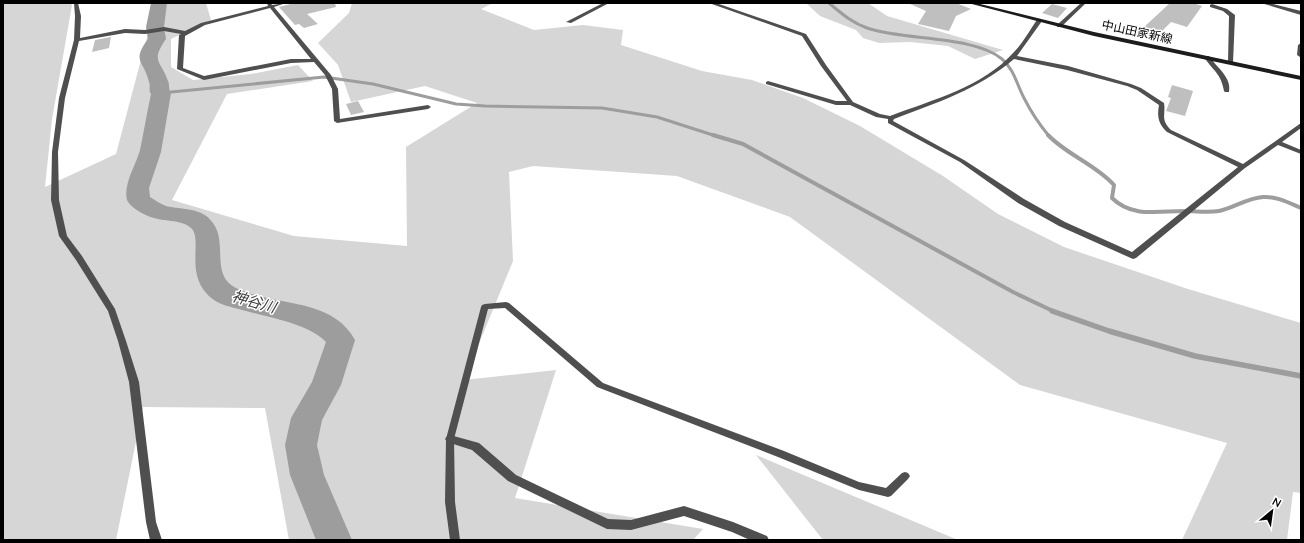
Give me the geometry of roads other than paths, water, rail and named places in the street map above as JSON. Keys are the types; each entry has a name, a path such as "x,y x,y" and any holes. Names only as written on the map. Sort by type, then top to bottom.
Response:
{"main road":[{"name":"中山田家新線","path":"970,3 1059,26 1301,78"}],"street":[{"path":"76,3 78,16 77,40 62,98 55,152 55,200 63,236 79,258 112,311 122,340 134,382 151,522 156,540"},
{"path":"284,3 270,5 203,24 182,35 180,69 204,78 291,61 316,60"},
{"path":"569,22 607,3"},
{"path":"711,3 804,35 851,103"},
{"path":"1059,26 1084,3"},
{"path":"1263,3 1301,13"},
{"path":"270,5 328,74 336,89 337,121 428,107"},
{"path":"1212,6 1225,10 1232,15 1231,62"},
{"path":"768,83 836,103 851,103 878,116 891,118 990,76 1013,57 1039,21"},
{"path":"77,40 126,31 145,32 164,29 186,33"},
{"path":"1300,55 1301,45"},
{"path":"1013,57 1088,73 1139,89 1162,104 1160,119 1162,125 1169,131 1244,168"},
{"path":"1207,57 1210,64 1223,75 1226,80 1227,90"},
{"path":"891,118 890,122 962,161 1021,201 1062,224 1132,256 1301,125"},
{"path":"1279,143 1301,152"},
{"path":"450,439 475,446 512,478 607,524 631,525 684,511 734,527 764,540"}],"lane":[{"path":"455,540 450,502 450,439 485,307 506,305 600,385 774,451 859,486 888,493 905,476"}],"waterway":[{"name":"神谷川","path":"159,3 155,27 157,39 150,49 148,58 149,63 159,81 159,91 161,93 150,152 138,188 139,200 160,212 188,216 201,223 206,230 208,238 209,275 214,284 222,292 238,299 313,319 328,327 341,340 326,385 307,418 301,445 307,475 334,540"},
{"path":"829,3 852,21 867,28 900,35 956,42 989,51 1002,59 1010,67 1029,108 1049,136"},
{"path":"161,93 324,77 373,84 456,104 485,106 602,108 657,117 716,136"},
{"path":"713,135 743,144 1013,292 1055,312"},
{"path":"1049,136 1098,171 1114,185 1112,198 1120,204 1137,211 1215,212 1225,210 1251,199 1263,197 1282,200 1301,208"},
{"path":"1052,311 1109,331 1195,356 1301,376"}]}
